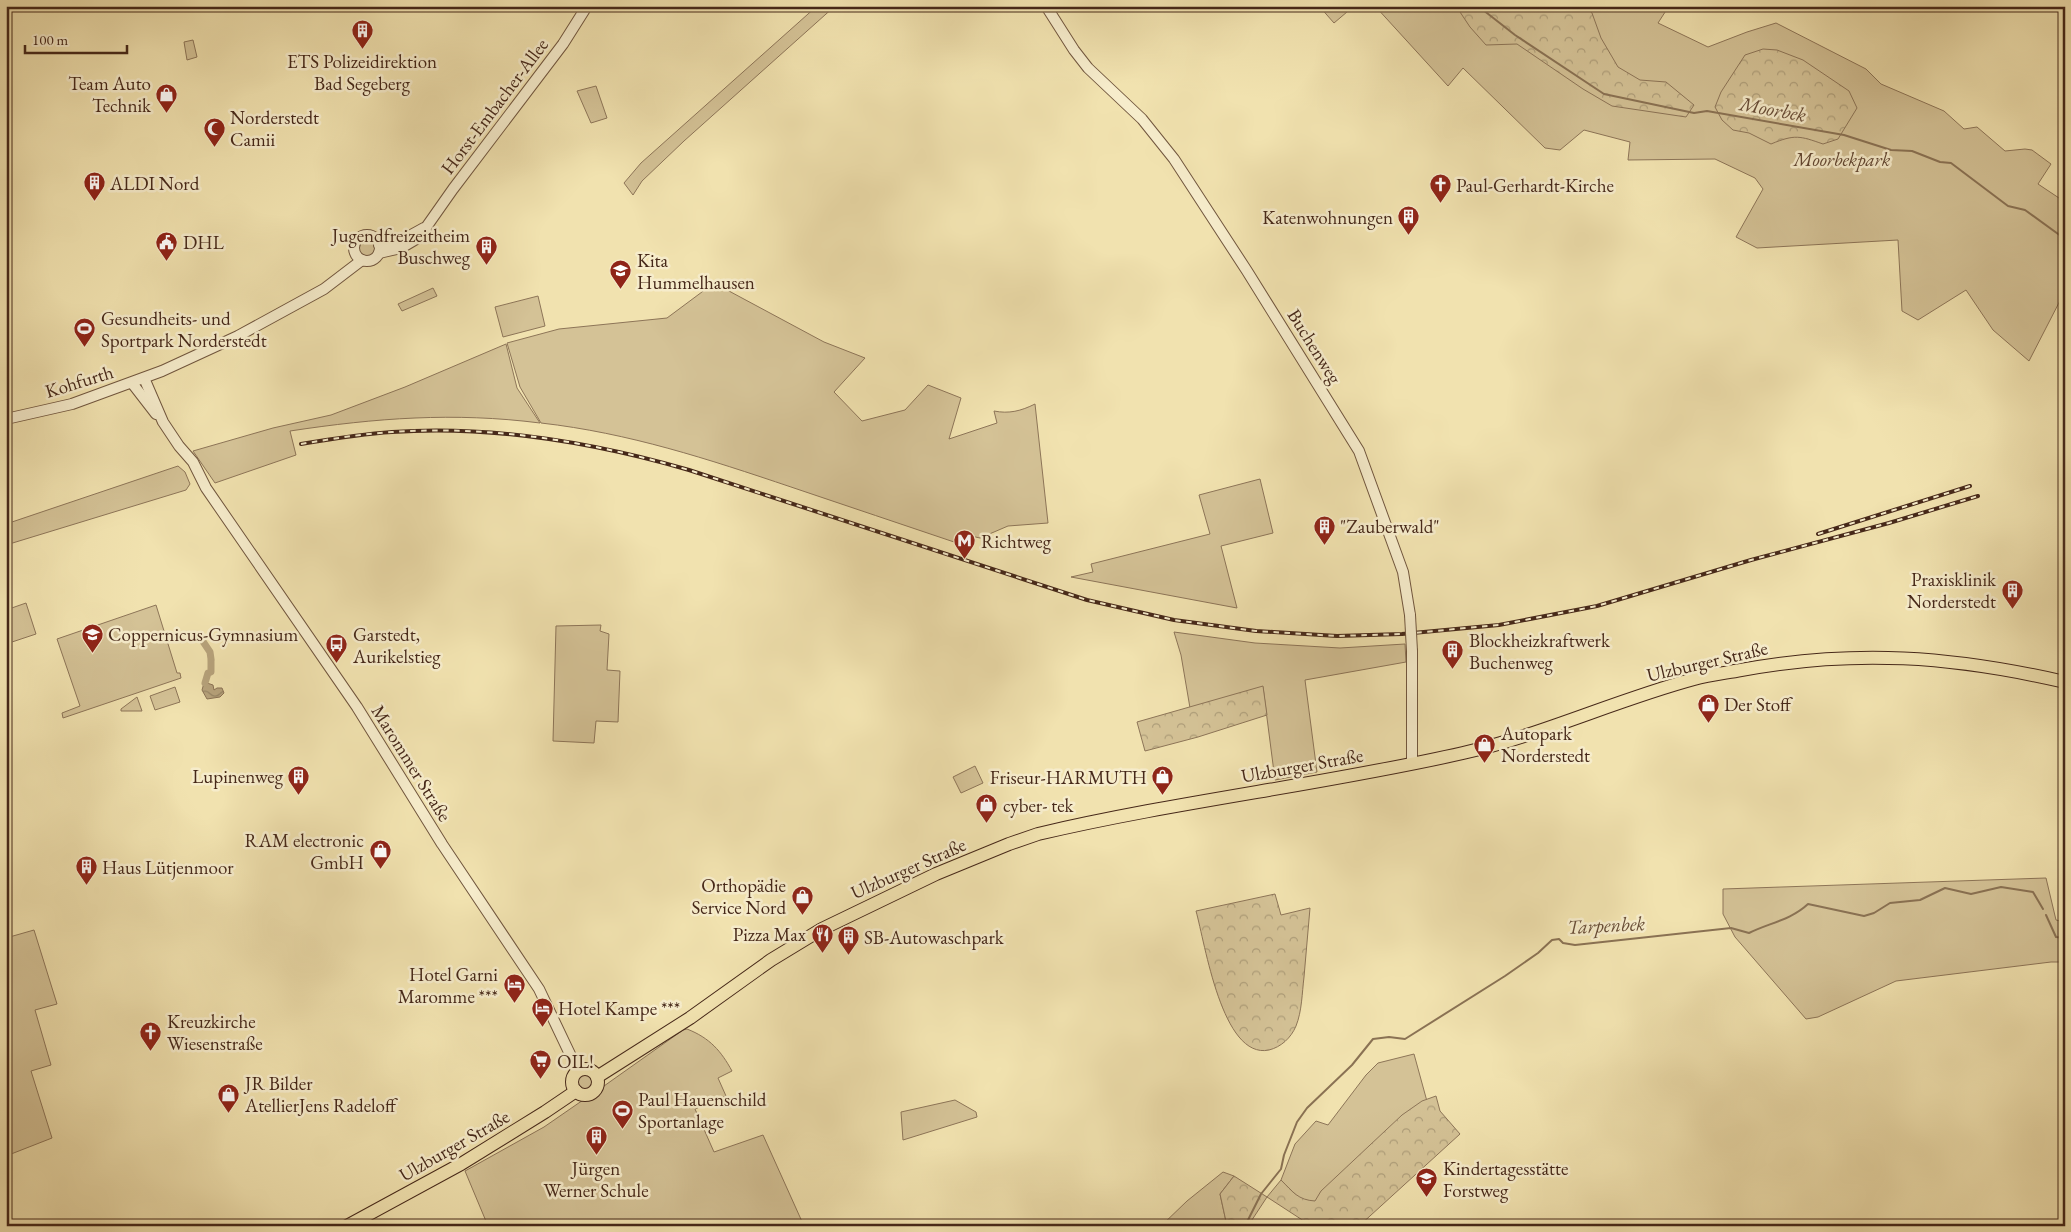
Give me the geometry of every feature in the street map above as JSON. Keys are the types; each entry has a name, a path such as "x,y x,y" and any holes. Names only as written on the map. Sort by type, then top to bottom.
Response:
{"main road":[{"name":"Ulzburger Straße","path":"347,1226 461,1164 546,1112 576,1091 586,1094 593,1092 597,1086 597,1077 690,1018 771,960 822,930 936,874 1009,844 1056,830 1412,764 1513,740 1632,698 1692,680 1794,661 1874,656 1943,660 1988,666 2065,682"},
{"path":"576,1091 572,1080 578,1071 587,1069 592,1071 597,1077"}],"street":[{"name":"Horst-Embacher-Allee","path":"379,249 401,248 423,235 427,226 484,145 563,44 587,6"},
{"name":"Buchenweg","path":"1046,6 1088,68 1142,119 1174,159 1247,271 1359,451 1404,572 1410,615 1412,651 1412,764"},
{"name":"Kohfurth","path":"6,419 72,404 132,383 238,336 324,289 345,272 348,264 359,257 355,244 362,237 373,237 379,249"},
{"path":"359,257 372,260 379,249"},
{"name":"Marommer Straße","path":"144,378 163,422"},
{"name":"Marommer Straße","path":"132,383 193,462 202,482 357,707 438,837 533,981 578,1071"}],"green space":[{"path":"817,6 835,6 684,141 642,181 633,195 624,183 641,163"},
{"path":"1319,6 1354,6 1334,23"},
{"name":"Moorbekpark","path":"1375,6 1669,6 1658,23 1708,47 1776,23 1866,69 1881,84 1944,111 1964,129 1977,127 2005,151 2032,150 2051,164 2038,184 2065,202 2065,291 2029,361 1993,330 1966,290 1918,320 1902,311 1898,240 1757,248 1736,237 1763,189 1755,178 1715,159 1628,160 1630,142 1584,130 1560,150 1545,148 1463,68 1448,86"},
{"path":"1456,6 1584,6 1592,13 1601,38 1618,67 1640,80 1666,82 1694,105 1686,117 1612,106 1583,89 1517,44 1486,45 1470,27"},
{"path":"193,40 197,57 187,60 184,42"},
{"path":"1763,49 1777,50 1803,60 1849,91 1857,108 1838,139 1823,144 1792,137 1771,144 1749,133 1733,130 1722,120 1715,107 1721,92 1745,55"},
{"path":"596,86 607,118 591,123 577,91"},
{"path":"367,241 375,249 367,257 359,249"},
{"path":"714,283 824,342 865,358 834,392 862,421 905,410 928,385 961,398 949,439 997,423 994,411 1015,411 1035,404 1048,523 1008,526 980,538 971,536 960,544 668,448 606,433 541,423 520,387 507,343 559,329 667,318"},
{"path":"433,288 437,296 402,311 398,304"},
{"path":"538,296 545,326 503,337 495,307"},
{"path":"506,344 517,388 540,423 446,417 384,420 290,431 296,455 215,483 193,451 273,428 331,415 405,387"},
{"path":"178,466 185,472 190,484 186,490 6,545 6,524"},
{"path":"1260,479 1273,533 1221,546 1237,608 1071,577 1093,572 1091,564 1210,534 1199,495"},
{"path":"26,603 36,634 6,644 6,610"},
{"path":"156,605 177,673 180,673 181,678 63,718 62,713 80,706 57,639"},
{"path":"601,625 600,631 609,634 607,670 620,671 618,722 596,721 594,743 553,741 556,626"},
{"path":"1174,632 1255,643 1340,648 1405,644 1406,662 1305,680 1317,772 1275,780 1263,687 1190,708 1181,655"},
{"path":"1263,686 1267,715 1198,737 1145,751 1137,722"},
{"path":"175,687 180,702 155,710 150,696"},
{"path":"137,697 142,711 121,711 121,709"},
{"path":"975,766 983,783 961,793 953,777"},
{"path":"2046,878 2056,920 2065,922 2065,962 2051,962 1896,981 1818,1017 1806,1019 1735,937 1723,914 1723,889"},
{"path":"1275,894 1281,915 1310,908 1298,1020 1288,1038 1278,1047 1269,1050 1253,1048 1239,1037 1228,1019 1218,996 1196,911"},
{"path":"34,930 57,1004 35,1010 51,1065 31,1071 52,1138 6,1156 6,938"},
{"name":"Paul Hauenschild Sportanlage","path":"687,1029 714,1046 724,1057 732,1071 718,1078 726,1096 695,1109 714,1152 763,1135 804,1226 488,1226 465,1171 544,1127 586,1098 597,1095 604,1086"},
{"path":"1414,1054 1428,1105 1318,1207 1299,1198 1281,1180 1295,1144 1316,1121 1328,1125 1366,1075 1378,1063"},
{"path":"585,1074 593,1082 585,1090 577,1082"},
{"path":"1436,1096 1440,1111 1460,1134 1359,1226 1310,1225 1267,1197 1281,1180 1300,1197 1315,1201 1321,1191 1402,1115 1422,1101"},
{"path":"955,1100 976,1112 977,1117 903,1140 901,1112"},
{"path":"1223,1172 1234,1176 1220,1194 1227,1226 1161,1226 1187,1201"},
{"path":"1234,1176 1267,1197 1248,1226 1227,1226 1220,1194"}],"water":[{"path":"204,683 213,685 214,690 222,688 224,693 220,697 207,699 202,690"}],"waterway":[{"name":"Moorbek","path":"1478,6 1515,35 1604,94 1694,113 1707,111 1844,135 1891,150 1912,151 1940,162 1951,163 2008,206 2025,210 2065,239"},
{"path":"202,640 210,652 211,659"},
{"path":"205,683 208,673 211,672 211,661"},
{"name":"Tarpenbek","path":"1245,1226 1261,1194 1281,1169 1284,1155 1297,1122 1307,1108 1352,1065 1373,1039 1389,1037 1405,1039 1505,976 1538,953 1552,940 1559,939 1563,943 1575,945 1731,928 1749,933 1787,918 1808,904 1864,916 1874,913 1890,903 1920,900 1945,888 1971,894 2001,887 2033,892 2043,909"},
{"name":"Tarpenbek","path":"2046,915 2056,937 2065,938"}],"railway":[{"path":"301,444 369,434 430,430 505,434 579,444 616,451 689,470 1087,600 1174,620 1256,631 1337,636 1402,634 1499,625 1597,606 1978,496"},
{"path":"1818,534 1970,486"}],"place":[{"name":"ETS Polizeidirektion Bad Segeberg","path":"362,49"},
{"name":"Team Auto Technik","path":"167,113"},
{"name":"Norderstedt Camii","path":"214,147"},
{"name":"ALDI Nord","path":"94,202"},
{"name":"Paul-Gerhardt-Kirche","path":"1440,204"},
{"name":"Katenwohnungen","path":"1409,236"},
{"name":"DHL","path":"167,261"},
{"name":"Jugendfreizeitheim Buschweg","path":"486,265"},
{"name":"Kita Hummelhausen","path":"621,290"},
{"name":"Gesundheits- und Sportpark Norderstedt","path":"85,348"},
{"name":"\"Zauberwald\"","path":"1324,545"},
{"name":"Richtweg","path":"965,560"},
{"name":"Praxisklinik Norderstedt","path":"2012,609"},
{"name":"Coppernicus-Gymnasium","path":"92,653"},
{"name":"Garstedt, Aurikelstieg","path":"337,664"},
{"name":"Blockheizkraftwerk Buchenweg","path":"1453,670"},
{"name":"Der Stoff","path":"1708,723"},
{"name":"Autopark Norderstedt","path":"1485,763"},
{"name":"Lupinenweg","path":"299,795"},
{"name":"Friseur-HARMUTH","path":"1163,796"},
{"name":"cyber- tek","path":"987,824"},
{"name":"RAM electronic GmbH","path":"380,870"},
{"name":"Haus Lütjenmoor","path":"86,886"},
{"name":"Orthopädie Service Nord","path":"802,915"},
{"name":"Pizza Max","path":"822,953"},
{"name":"SB-Autowaschpark","path":"848,956"},
{"name":"Hotel Garni Maromme ***","path":"514,1004"},
{"name":"Hotel Kampe ***","path":"542,1027"},
{"name":"Kreuzkirche Wiesenstraße","path":"151,1051"},
{"name":"OIL!","path":"541,1080"},
{"name":"JR Bilder AtellierJens Radeloff","path":"229,1113"},
{"name":"Paul Hauenschild Sportanlage","path":"622,1129"},
{"name":"Jürgen Werner Schule","path":"596,1156"},
{"name":"Kindertagesstätte Forstweg","path":"1427,1198"}]}
